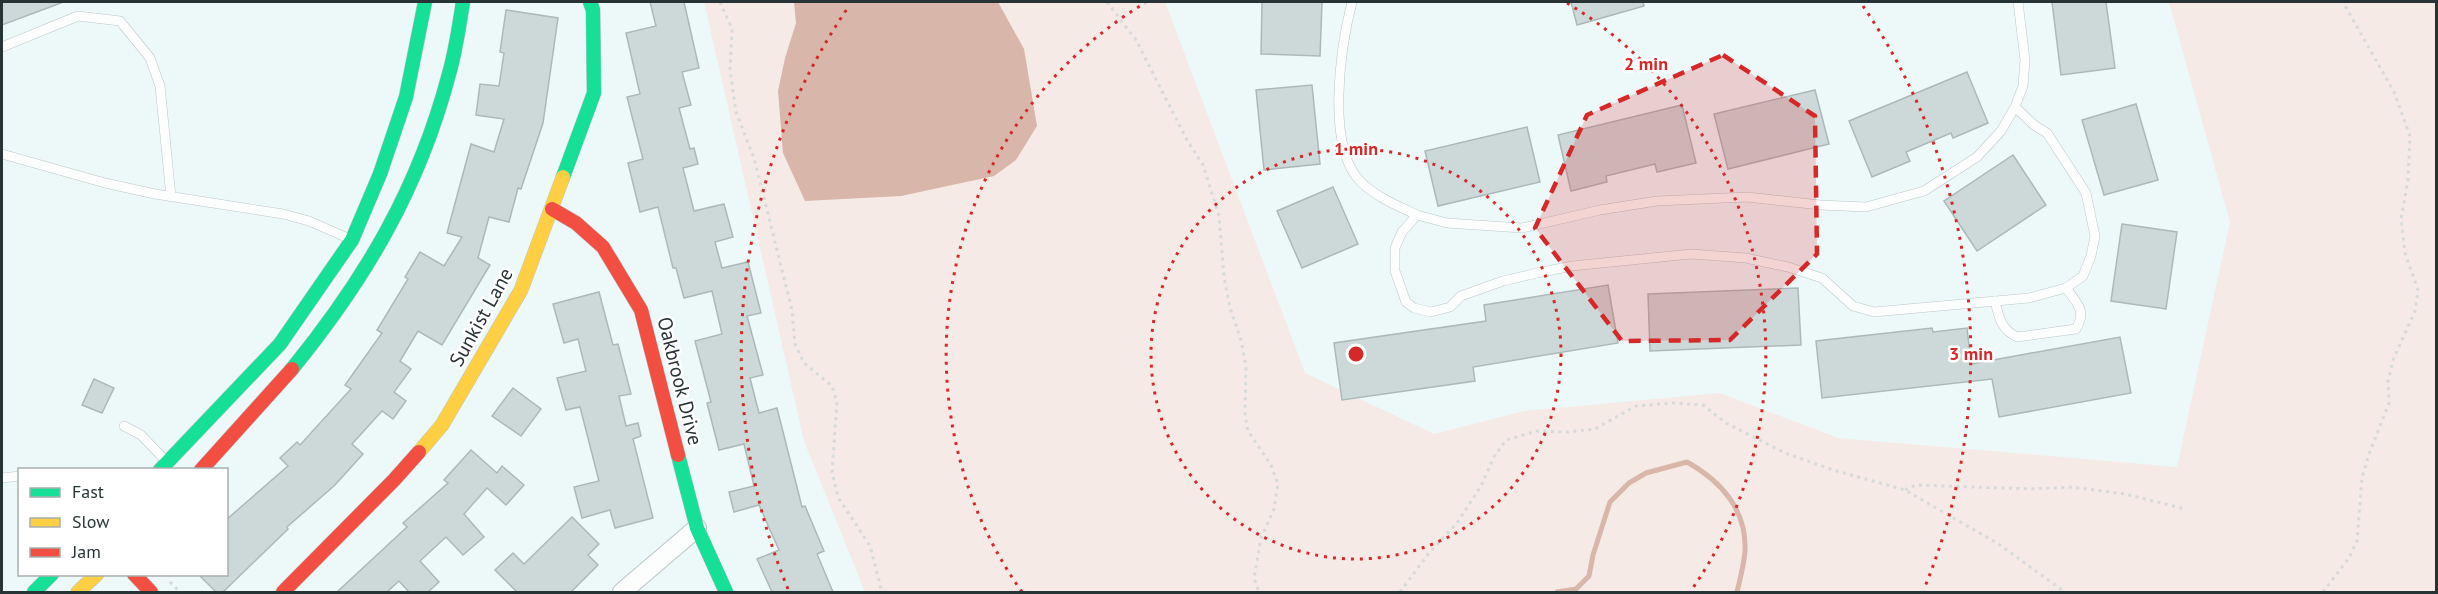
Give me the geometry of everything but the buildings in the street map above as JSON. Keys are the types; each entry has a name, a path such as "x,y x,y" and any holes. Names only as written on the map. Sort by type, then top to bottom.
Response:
{"street":[{"path":"164,466 280,344 352,240 380,174 406,97 425,2"},
{"path":"203,468 261,408 309,349 373,257 411,182 448,80 463,2"},
{"name":"Sunkist Lane","path":"283,592 394,480 442,425 521,290 594,93 590,2"},
{"name":"Oakbrook Drive","path":"552,209 576,223 603,247 641,310 697,528 726,592"},
{"path":"352,240 373,257"},
{"path":"622,592 697,528"},
{"path":"34,592 50,576"},
{"path":"78,592 95,576"},
{"path":"136,576 151,592"}],"lane":[{"path":"1353,2 1344,36 1339,103 1342,135 1349,162 1360,182 1391,204 1417,215 1448,223 1522,228 1600,210 1657,201 1747,196 1820,205 1866,207 1924,191 1977,157 2001,131 2015,107 2023,86 2025,60 2018,2"},
{"path":"2,47 78,16 120,21 150,58 160,86 171,197"},
{"path":"1417,215 1402,232 1395,248 1395,271 1406,302 1414,308 1431,312 1450,307 1461,296 1503,281 1537,273 1572,266 1691,254 1746,258 1811,274 1822,278 1852,306 1874,312 2029,298 2066,288 2082,276 2091,256 2095,236 2086,193 2047,133 2034,125 2015,107"},
{"path":"2,154 105,183 171,197 283,214 309,221 352,240"},
{"path":"1995,301 2001,324 2009,333 2017,337 2076,328 2082,319 2081,311 2066,288"},
{"path":"124,426 141,435 164,466"},
{"path":"2,478 18,476"}],"path":[{"path":"720,2 732,29 730,70 736,112 754,158 792,310 795,344 804,363 832,386 837,402 832,472 838,497 870,546 882,592"},
{"path":"1107,2 1136,40 1187,140 1203,165 1220,216 1224,277 1246,368 1245,414 1248,431 1271,465 1278,484 1274,509 1261,538 1254,578 1259,592"},
{"path":"2323,592 2349,558 2358,541 2362,478 2389,403 2388,382 2393,360 2415,311 2418,290 2404,253 2401,219 2408,180 2410,136 2394,92 2343,2"},
{"path":"1400,592 1429,553 1457,523 1481,486 1494,457 1506,440 1537,431 1568,432 1595,429 1636,406 1674,403 1702,405 1726,423 1785,453 1833,470 1905,490 1997,543 2065,592"},
{"path":"1905,490 1916,485 2031,489 2072,487 2125,494 2185,509"}],"highlighted area":[{"path":"1723,55 1815,116 1817,254 1730,340 1622,341 1535,228 1587,115"}],"shaded area":[{"path":"704,2 1165,2 1305,373 1434,434 1524,411 1720,393 1838,438 2177,467 2230,222 2169,2 2436,2 2436,592 865,592 804,441"},
{"path":"794,2 998,2 1024,49 1037,126 1016,160 994,176 901,196 805,201 783,153 778,91 796,23"}],"waterway":[{"path":"1557,592 1576,589 1589,576 1593,555 1610,502 1629,483 1646,473 1687,462 1711,478 1721,488 1730,498 1742,522 1745,551 1737,592"}],"traffic: fast":[{"path":"162,468 280,344 352,240 380,174 406,97 425,2"},
{"path":"292,369 344,301 387,230 406,193 437,116 454,56 463,2"},
{"path":"563,177 594,93 593,10 590,2"},
{"path":"678,455 697,528 726,592"},
{"path":"34,592 50,576"}],"traffic: slow":[{"path":"419,452 442,425 521,290 563,177"},
{"path":"78,592 95,576"}],"traffic: jam":[{"path":"552,209 576,223 603,247 641,310 678,455"},
{"path":"203,468 292,369"},
{"path":"283,592 419,452"},
{"path":"136,576 151,592"}]}
